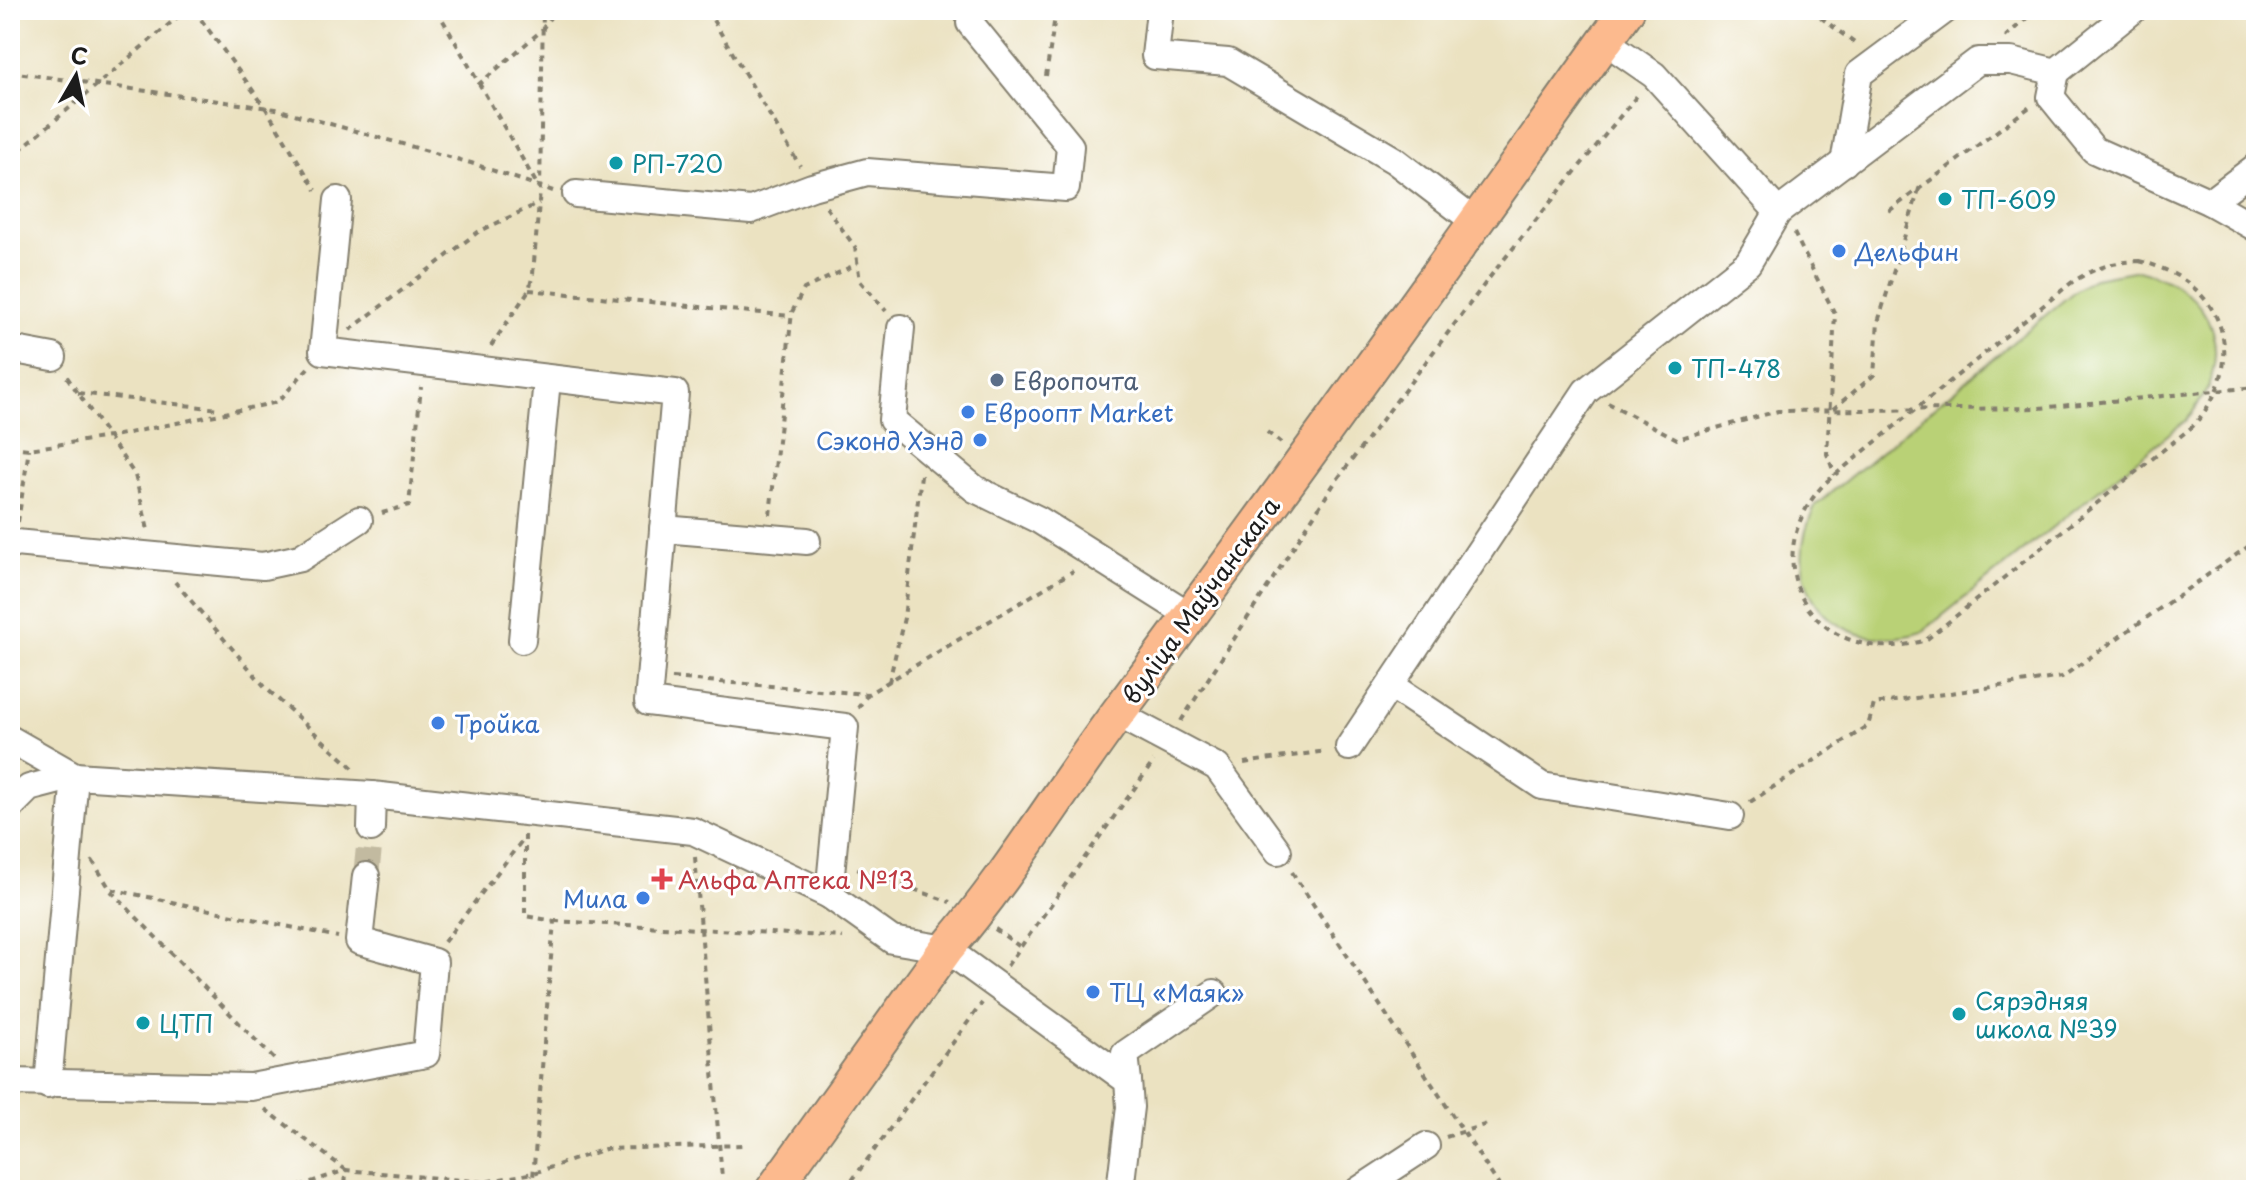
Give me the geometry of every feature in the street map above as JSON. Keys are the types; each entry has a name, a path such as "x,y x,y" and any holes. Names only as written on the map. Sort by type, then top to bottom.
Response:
{"main road":[{"name":"вуліца Маўчанскага","path":"773,1190 946,949 976,915 1117,714 1375,365 1474,221 1627,10"}],"lane":[{"path":"576,194 751,210 812,187 867,172 1066,188 1070,146 970,23 971,10"},
{"path":"1160,10 1155,56 1228,62 1394,160 1474,221"},
{"path":"1844,163 1859,74 1945,10"},
{"path":"2054,84 2133,10"},
{"path":"1605,41 1654,75 1780,210"},
{"path":"1349,747 1586,391 1748,263 1780,210 1978,61 2011,61 2054,84 2094,150 2210,202 2256,228"},
{"path":"2210,202 2256,167"},
{"path":"338,200 323,351 675,393 648,702 845,727 829,895"},
{"path":"901,328 892,420 975,489 1039,520 1191,616"},
{"path":"10,349 53,357"},
{"path":"522,640 547,380"},
{"path":"12,545 263,566 300,558 359,520"},
{"path":"663,529 807,541"},
{"path":"1392,686 1542,786 1730,816"},
{"path":"1117,714 1217,767 1278,851"},
{"path":"10,739 75,776"},
{"path":"48,1085 75,776"},
{"path":"10,807 29,788 75,776 379,796 526,825 693,831 829,895 892,940 946,949 1128,1081"},
{"path":"371,828 379,796"},
{"path":"10,1082 234,1087 426,1054 434,962 359,941 366,876"},
{"path":"1120,1190 1130,1107 1125,1054 1214,993"},
{"path":"1359,1190 1426,1146"}],"path":[{"path":"10,158 186,10"},
{"path":"194,10 265,107 320,196 338,200"},
{"path":"437,10 540,190"},
{"path":"474,371 529,290 540,190 543,10"},
{"path":"478,85 541,31 555,10"},
{"path":"707,10 812,187 855,247 860,281 901,328"},
{"path":"1041,110 1056,10"},
{"path":"1811,10 1877,60"},
{"path":"10,72 265,107 471,163 540,190 576,194"},
{"path":"1167,743 1336,481 1493,273 1654,75"},
{"path":"1889,211 2038,101 2054,84"},
{"path":"1831,410 1874,375 1878,322 1919,189"},
{"path":"10,447 29,449 109,437 225,410 278,402 323,351 478,232 539,203"},
{"path":"1780,210 1835,314 1827,454 1835,475"},
{"path":"2139,261 2163,267 2185,278 2203,295 2216,316 2224,339 2225,364 2219,388 2208,410 2192,427 1946,627 1926,640 1902,647 1877,649 1853,643 1813,615 1800,594 1793,570 1792,546 1797,522 1809,500 1914,410 2071,283 2091,270 2115,262 2139,261"},
{"path":"768,538 791,316 804,289 857,264"},
{"path":"529,290 791,316"},
{"path":"53,357 135,475 154,558 266,688 379,796"},
{"path":"359,520 409,505 423,365"},
{"path":"1586,391 1677,439 1778,411 2039,408 2219,388 2256,387"},
{"path":"78,393 225,410"},
{"path":"889,682 904,618 924,447"},
{"path":"12,545 29,449"},
{"path":"1730,816 1868,726 1874,704 2062,677 2256,541"},
{"path":"650,676 868,694 1097,557"},
{"path":"1217,767 1349,747"},
{"path":"71,825 110,889 293,1079"},
{"path":"526,825 525,916 554,921 848,938"},
{"path":"434,962 448,934 526,825"},
{"path":"693,831 722,1178"},
{"path":"1278,851 1502,1190"},
{"path":"831,861 934,894"},
{"path":"110,889 359,941"},
{"path":"532,1190 554,921"},
{"path":"234,1087 346,1170"},
{"path":"1426,1146 1462,1129 1487,1124"},
{"path":"288,1190 346,1170 484,1182 534,1173 605,1149 745,1145"},
{"path":"345,1190 346,1170"},
{"path":"2248,1190 2256,1184"}],"green space":[{"path":"2138,270 2165,279 2186,293 2202,310 2212,330 2215,352 2212,375 2202,398 2185,421 1922,632 1891,638 1863,635 1839,625 1821,609 1808,588 1803,563 1805,535 1816,505 2076,290 2095,278"}],"tunnel":[{"path":"366,876 371,828"}],"place":[{"name":"РП-720","path":"616,163"},
{"name":"ТП-609","path":"1945,199"},
{"name":"Дельфин","path":"1839,251"},
{"name":"ТП-478","path":"1675,368"},
{"name":"Европочта","path":"997,380"},
{"name":"Евроопт Market","path":"968,412"},
{"name":"Сэконд Хэнд","path":"980,440"},
{"name":"Тройка","path":"438,723"},
{"name":"Альфа Аптека №13","path":"662,879"},
{"name":"Мила","path":"643,898"},
{"name":"ТЦ «Маяк»","path":"1093,992"},
{"name":"Сярэдняя школа №39","path":"1959,1014"},
{"name":"ЦТП","path":"143,1023"}]}
